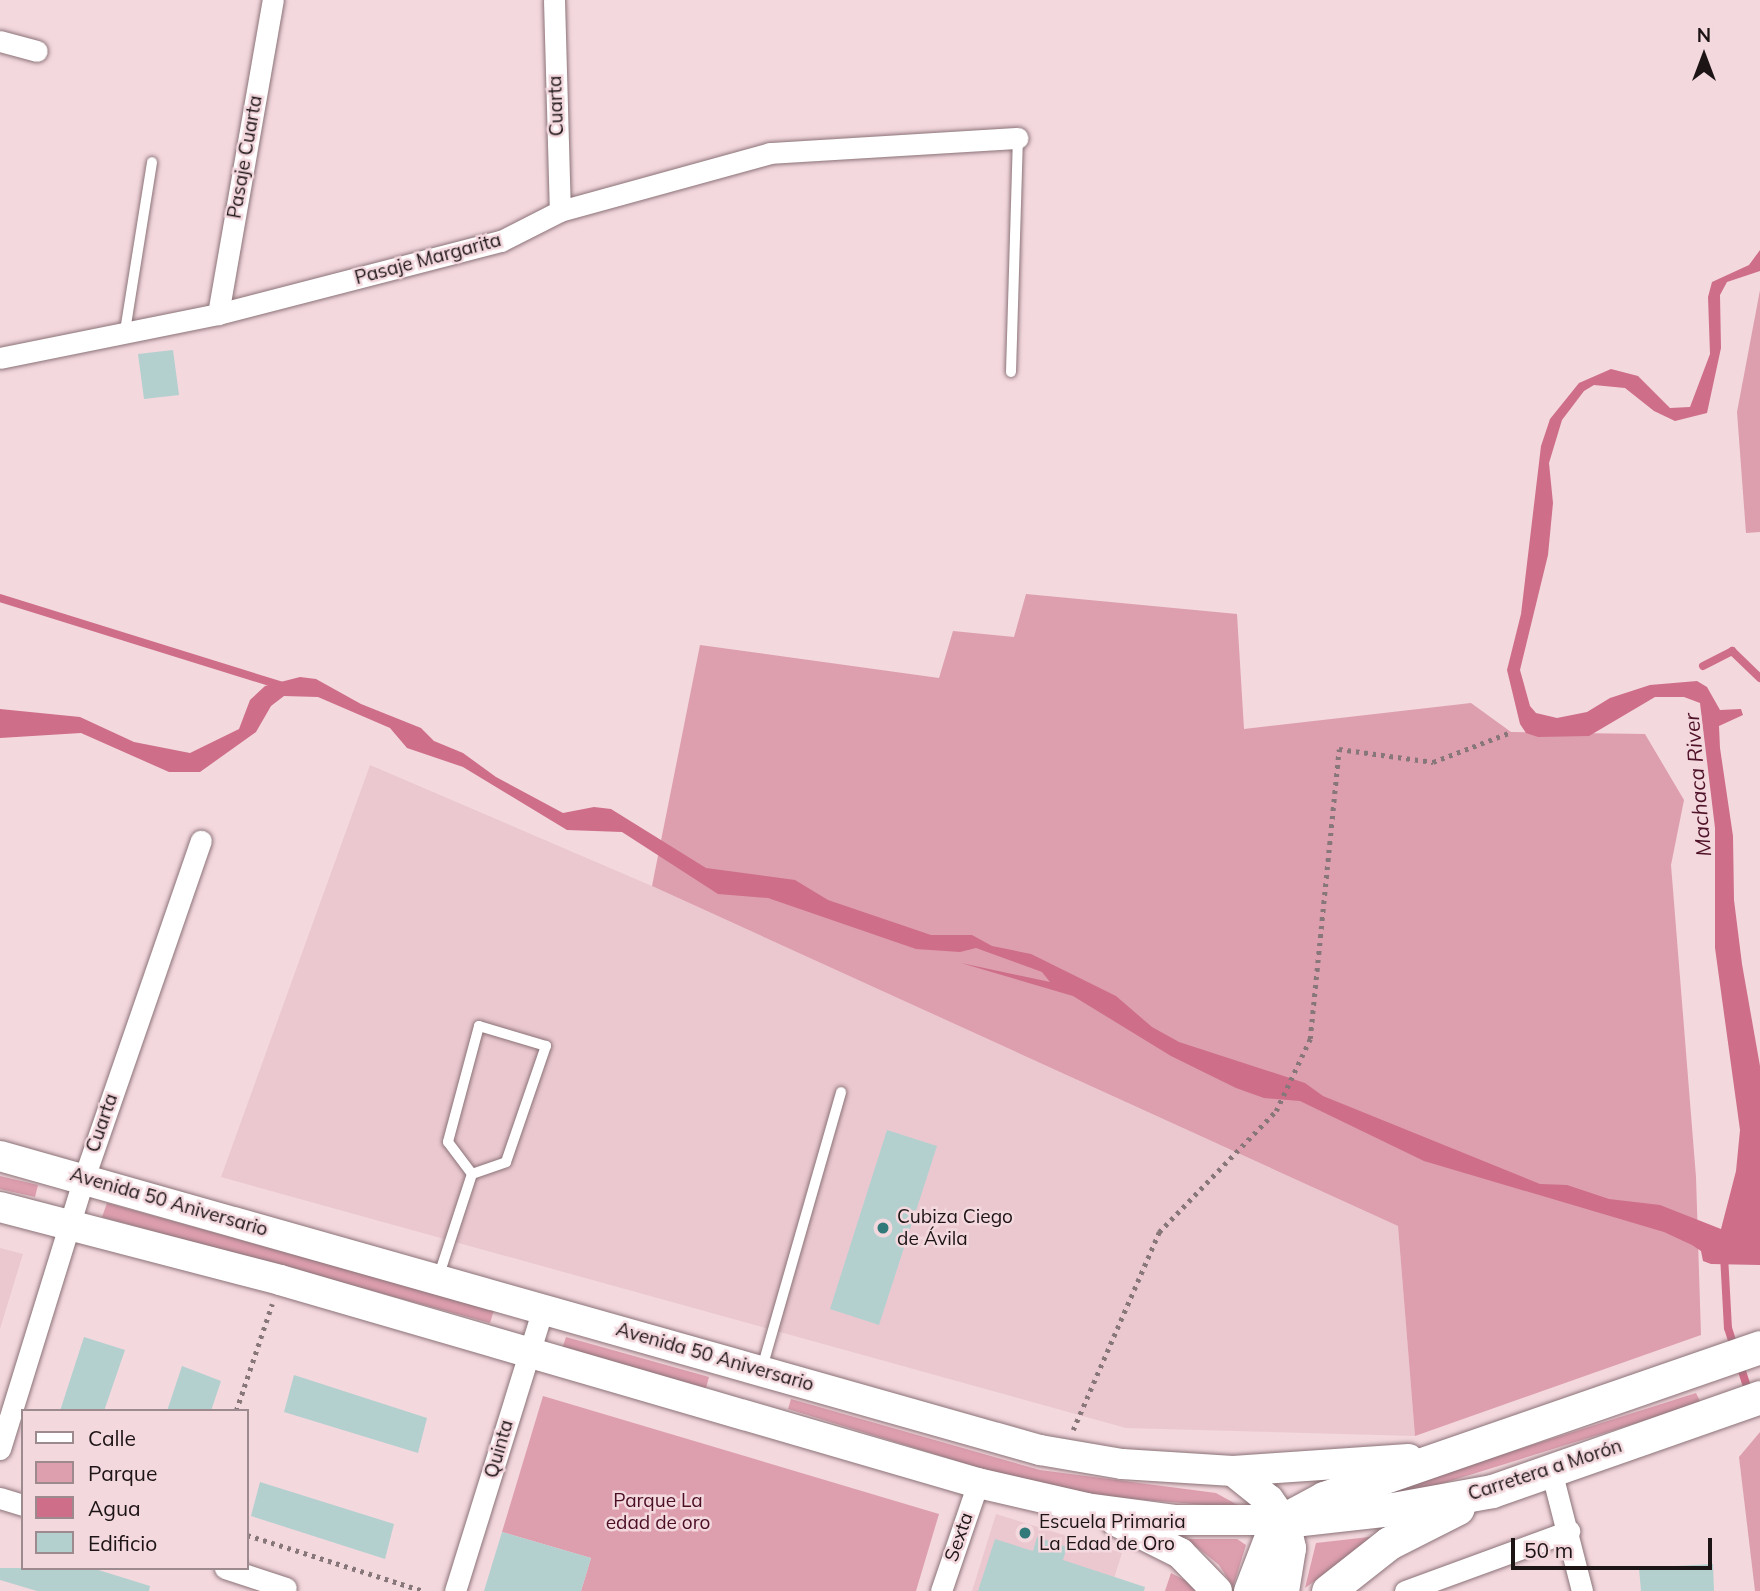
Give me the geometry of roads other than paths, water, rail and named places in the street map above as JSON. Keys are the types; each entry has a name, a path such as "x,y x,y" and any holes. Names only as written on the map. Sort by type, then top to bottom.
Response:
{"main road":[{"name":"Avenida 50 Aniversario","path":"0,1156 1063,1454 1134,1466 1233,1471 1364,1465 1442,1455"},
{"path":"0,1207 280,1280 978,1483 1087,1508 1176,1520 1283,1520"},
{"path":"1250,1591 1264,1548 1283,1520 1324,1498 1442,1455 1757,1349"},
{"path":"748,1416 761,1371"},
{"name":"Carretera a Morón","path":"1283,1520 1393,1509 1492,1491 1760,1397"},
{"path":"1233,1471 1269,1500 1283,1520 1289,1548 1282,1591"},
{"path":"1328,1591 1389,1543 1492,1491"},
{"path":"1087,1508 1180,1553 1217,1591"}],"street":[{"name":"Pasaje Cuarta","path":"218,314 273,0"},
{"name":"Cuarta","path":"554,0 560,211"},
{"path":"0,41 37,51"},
{"name":"Pasaje Margarita","path":"0,358 218,314 501,241 560,211 770,152 1018,138"},
{"name":"Cuarta","path":"0,1449 83,1178 201,841"},
{"name":"Quinta","path":"455,1591 527,1350 543,1308"},
{"path":"1551,1470 1569,1531 1582,1591"},
{"name":"Sexta","path":"941,1591 978,1483"},
{"path":"0,1498 21,1504"},
{"path":"1405,1591 1569,1531"},
{"path":"231,1570 286,1587"}],"lane":[{"path":"1011,372 1018,138"},
{"path":"125,331 152,162"},
{"path":"479,1026 546,1046 506,1163 472,1174 447,1142 479,1026"},
{"path":"761,1371 841,1092"},
{"path":"438,1278 472,1174"}],"water":[{"path":"1760,250 1760,271 1727,282 1720,295 1721,348 1707,413 1675,421 1654,411 1625,388 1594,385 1584,391 1562,420 1549,463 1553,503 1548,555 1520,670 1530,706 1536,713 1557,718 1587,712 1610,698 1650,685 1697,681 1707,687 1720,710 1741,709 1743,715 1719,726 1733,836 1734,900 1760,1066 1760,1265 1711,1264 1703,1261 1701,1251 1664,1232 1424,1161 1300,1101 1264,1098 1236,1088 1171,1056 1073,996 961,963 1050,982 1042,972 976,948 960,952 916,949 768,898 718,894 622,832 567,830 463,767 407,748 390,728 318,697 284,696 271,706 256,732 200,772 169,772 81,733 0,738 0,709 80,717 134,742 190,753 239,729 250,700 265,686 300,677 316,679 361,704 421,728 434,741 463,753 496,777 563,813 594,807 611,809 706,868 795,880 828,900 931,935 972,935 992,946 1031,954 1116,996 1152,1027 1179,1042 1305,1083 1323,1096 1540,1184 1567,1185 1609,1199 1660,1205 1721,1229 1736,1171 1740,1130 1715,948 1715,828 1700,703 1684,697 1655,697 1589,736 1538,737 1526,733 1520,724 1507,670 1521,614 1541,446 1550,419 1579,383 1611,369 1638,376 1670,408 1690,407 1710,354 1708,297 1712,282 1749,265"}],"waterway":[{"path":"0,598 285,687"},
{"path":"1703,666 1732,651 1760,678"},
{"name":"Machaca River","path":"1724,1255 1728,1328 1735,1349"},
{"name":"Machaca River","path":"1739,1362 1749,1393"}],"place":[{"name":"Cubiza Ciego de Ávila","path":"883,1228"},
{"name":"Escuela Primaria La Edad de Oro","path":"1025,1533"}],"park label":[{"name":"Parque La edad de oro","path":"658,1512"}]}
